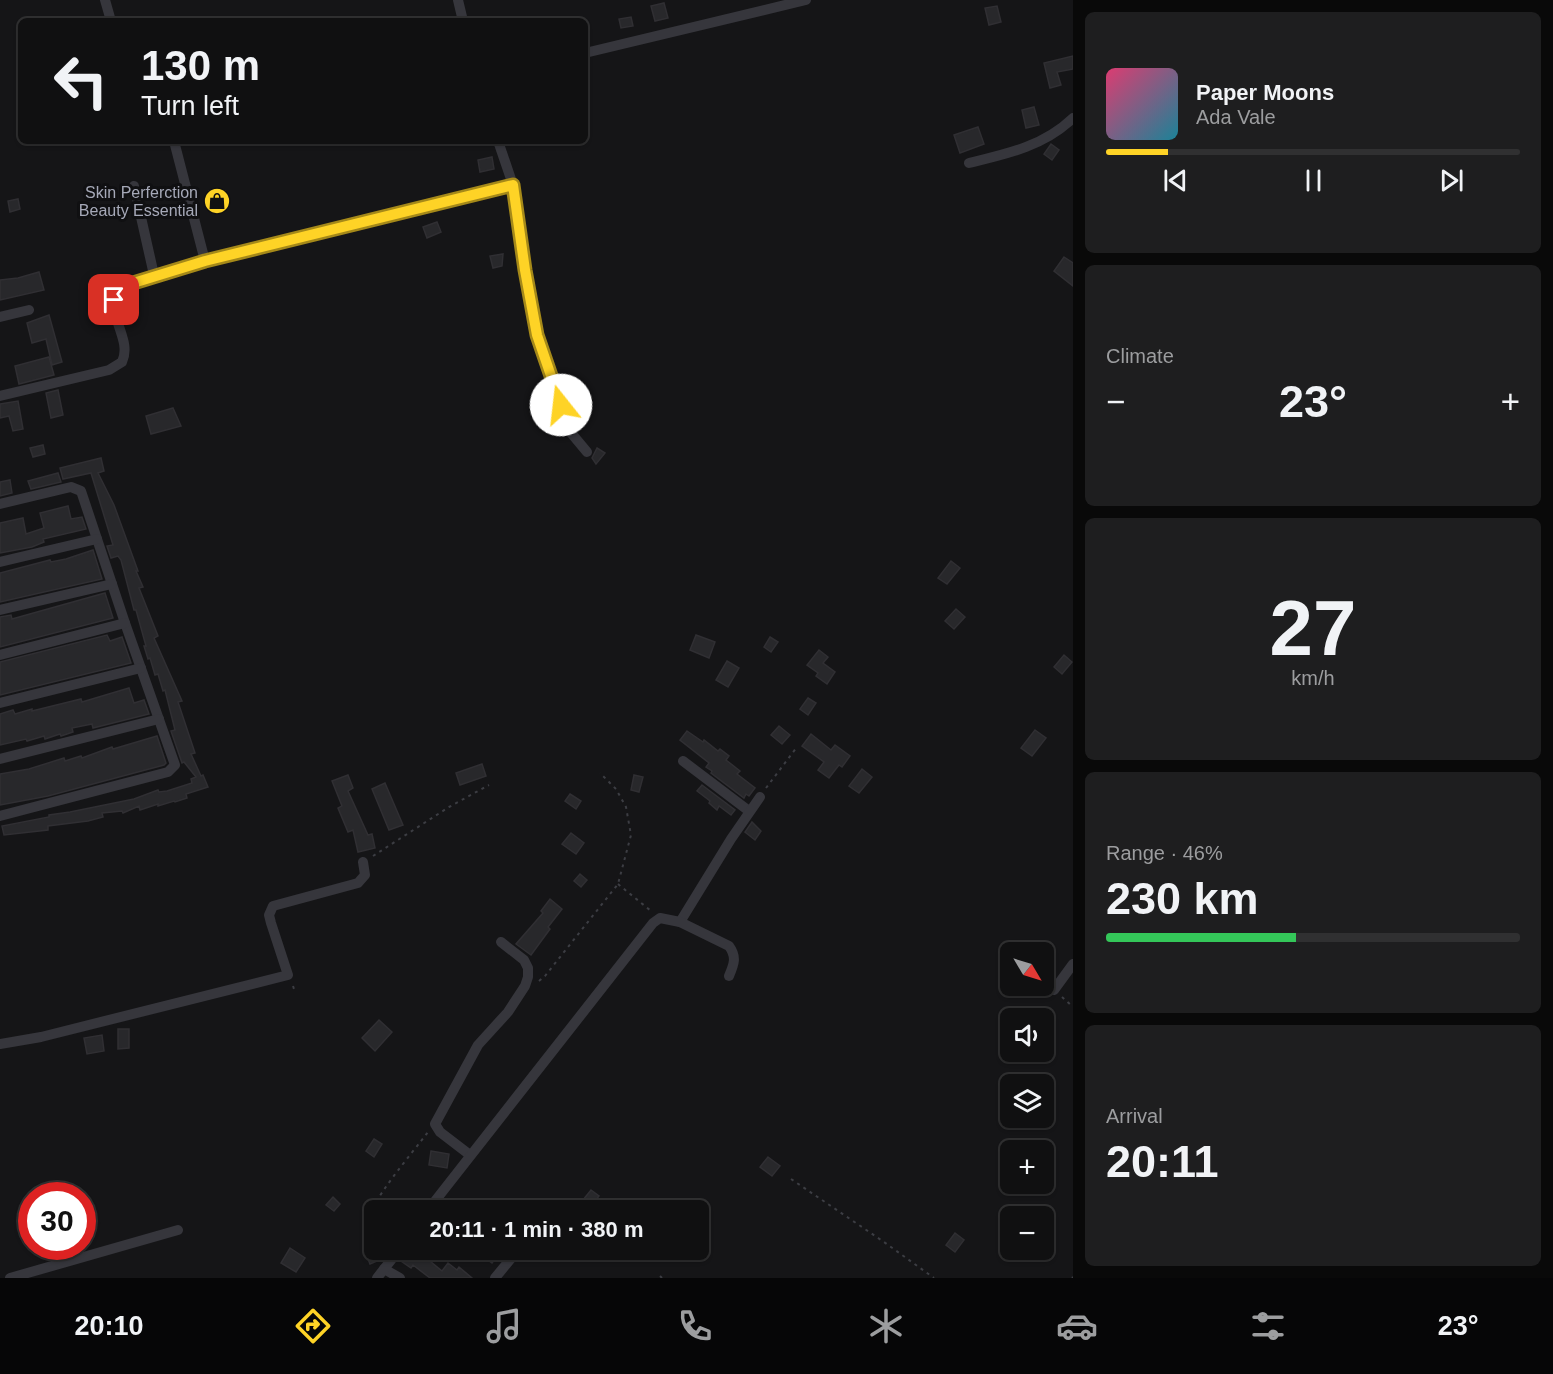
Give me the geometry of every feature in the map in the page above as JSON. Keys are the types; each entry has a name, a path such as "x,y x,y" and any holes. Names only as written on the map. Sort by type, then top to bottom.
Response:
{"street":[{"path":"105,0 110,18"},
{"path":"458,0 462,18"},
{"path":"588,52 806,0"},
{"path":"969,164 1019,150 1059,131 1073,118"},
{"path":"175,144 205,261"},
{"path":"499,144 513,185 537,335 566,420 572,434 587,452"},
{"path":"0,396 118,366 122,362 125,351 114,306 117,294 130,284 205,261 513,185"},
{"path":"134,186 154,275"},
{"path":"0,317 29,310"},
{"path":"0,504 76,488 84,495 125,623 175,762 171,771 0,816"},
{"path":"0,562 97,539"},
{"path":"0,610 112,584"},
{"path":"0,655 125,623"},
{"path":"0,703 141,668"},
{"path":"0,759 159,719"},
{"path":"683,761 749,811"},
{"path":"680,922 760,797"},
{"path":"0,1044 40,1037 288,975 271,923 270,909 277,903 358,883 364,875 363,862"},
{"path":"436,1200 646,929 660,918 680,922 729,946 734,954 734,963 729,976"},
{"path":"470,1155 440,1132 435,1124 478,1045 508,1012 525,986 528,968 524,960 501,942"},
{"path":"1054,990 1073,964"},
{"path":"10,1278 178,1230"},
{"path":"392,1260 381,1274 400,1278"},
{"path":"495,1278 510,1260"}],"path":[{"path":"767,787 797,747"},
{"path":"525,986 536,983 545,976 618,884 631,836 626,807 616,789 600,773"},
{"path":"363,862 489,784"},
{"path":"618,884 660,918"},
{"path":"1054,990 1073,1007"},
{"path":"378,1200 435,1124"},
{"path":"790,1179 934,1278"}],"building":[{"path":"664,3 668,18 655,21 651,6"},
{"path":"997,6 1001,22 989,25 985,8"},
{"path":"631,17 633,26 621,28 619,19"},
{"path":"1073,56 1073,69 1057,72 1061,85 1050,88 1044,63"},
{"path":"1034,107 1039,125 1026,128 1022,110"},
{"path":"978,127 984,144 960,153 954,135"},
{"path":"1051,144 1059,150 1052,160 1044,154"},
{"path":"492,157 494,169 480,172 478,160"},
{"path":"18,199 20,209 10,212 8,201"},
{"path":"437,222 441,232 427,238 423,227"},
{"path":"503,254 502,266 493,268 490,256"},
{"path":"1064,257 1073,263 1073,286 1054,271"},
{"path":"39,272 44,290 0,300 0,280"},
{"path":"49,315 62,362 52,365 46,339 32,343 27,323"},
{"path":"49,357 54,375 19,384 15,366"},
{"path":"58,390 63,415 51,418 46,393"},
{"path":"18,401 23,429 13,431 9,416 0,418 0,404"},
{"path":"173,408 181,426 151,434 146,416"},
{"path":"43,445 45,454 33,457 30,448"},
{"path":"597,448 605,453 596,464 592,458"},
{"path":"101,458 104,471 98,473 114,505 138,571 136,571 143,587 139,588 158,636 154,638 182,701 178,702 195,753 191,754 208,787 186,794 187,798 158,806 158,804 140,810 139,806 123,813 122,811 102,813 103,817 88,821 48,826 48,830 4,835 2,826 134,799 158,790 159,792 167,791 192,783 191,779 196,777 184,762 182,763 171,731 175,730 165,690 163,691 158,674 155,675 150,658 148,659 121,560 118,556 111,558 107,546 113,545 91,473 63,479 60,468"},
{"path":"58,473 61,482 31,489 28,481"},
{"path":"10,480 12,493 0,496 0,482"},
{"path":"68,506 71,519 82,517 86,529 43,539 44,542 32,547 0,553 0,523 23,518 26,534 44,528 40,513"},
{"path":"93,550 102,579 0,602 0,573 50,560 51,562 66,559"},
{"path":"951,561 960,568 947,584 938,578"},
{"path":"105,593 113,618 0,647 0,617 11,615 12,619"},
{"path":"956,609 965,617 954,629 945,621"},
{"path":"107,635 110,641 122,637 131,663 0,695 0,662"},
{"path":"696,635 715,642 709,658 690,650"},
{"path":"770,637 778,642 771,652 764,647"},
{"path":"819,650 828,657 823,663 835,672 827,684 807,665"},
{"path":"1064,655 1072,662 1062,674 1054,667"},
{"path":"727,661 739,668 728,687 716,680"},
{"path":"129,688 134,703 144,700 149,714 93,728 92,724 72,728 73,732 61,736 60,734 45,739 44,736 0,745 0,714 13,710 15,714 32,709 32,711 81,699 82,702"},
{"path":"808,698 816,703 808,715 800,709"},
{"path":"779,726 790,735 782,744 771,735"},
{"path":"1035,730 1046,738 1032,756 1021,748"},
{"path":"687,731 729,756 726,760 740,771 737,774 755,788 749,796 746,794 744,798 711,773 712,771 706,767 709,763 680,740"},
{"path":"811,734 831,750 835,745 850,756 842,767 839,765 829,778 818,770 824,762 802,746"},
{"path":"157,736 166,763 164,765 48,796 0,805 0,774 29,769 64,758 65,761 81,756 82,758 112,747 113,749"},
{"path":"482,764 486,776 460,785 456,773"},
{"path":"862,769 872,777 859,793 849,786"},
{"path":"348,775 353,788 348,791 368,835 372,834 375,848 358,852 353,830 348,832 338,808 342,806 332,781"},
{"path":"634,775 643,777 639,792 631,790"},
{"path":"385,783 403,825 389,830 372,789"},
{"path":"702,785 735,810 731,815 719,806 717,810 697,791"},
{"path":"570,794 581,801 576,809 565,801"},
{"path":"752,822 761,831 755,840 745,832"},
{"path":"571,833 584,843 576,854 562,844"},
{"path":"580,874 587,880 581,887 574,881"},
{"path":"550,899 562,909 531,955 516,944 543,913 541,911"},
{"path":"379,1020 392,1032 375,1051 362,1038"},
{"path":"118,1029 129,1029 129,1048 118,1049"},
{"path":"102,1035 104,1051 87,1054 84,1038"},
{"path":"374,1139 382,1144 374,1157 366,1151"},
{"path":"431,1151 449,1154 447,1168 429,1165"},
{"path":"768,1157 780,1166 772,1176 760,1167"},
{"path":"591,1190 599,1196 596,1200 583,1200"},
{"path":"333,1197 340,1204 334,1211 326,1205"},
{"path":"955,1233 964,1240 955,1252 946,1245"},
{"path":"290,1248 305,1258 296,1272 281,1263"},
{"path":"429,1260 442,1271 448,1263 457,1270 459,1267 472,1278 430,1278 413,1265 411,1268 401,1261"}],"place":[{"name":"Skin Perferction Beauty Essential","path":"217,201"}],"route":[{"path":"114,300 122,288 154,275 513,185 537,335 561,405"}]}
